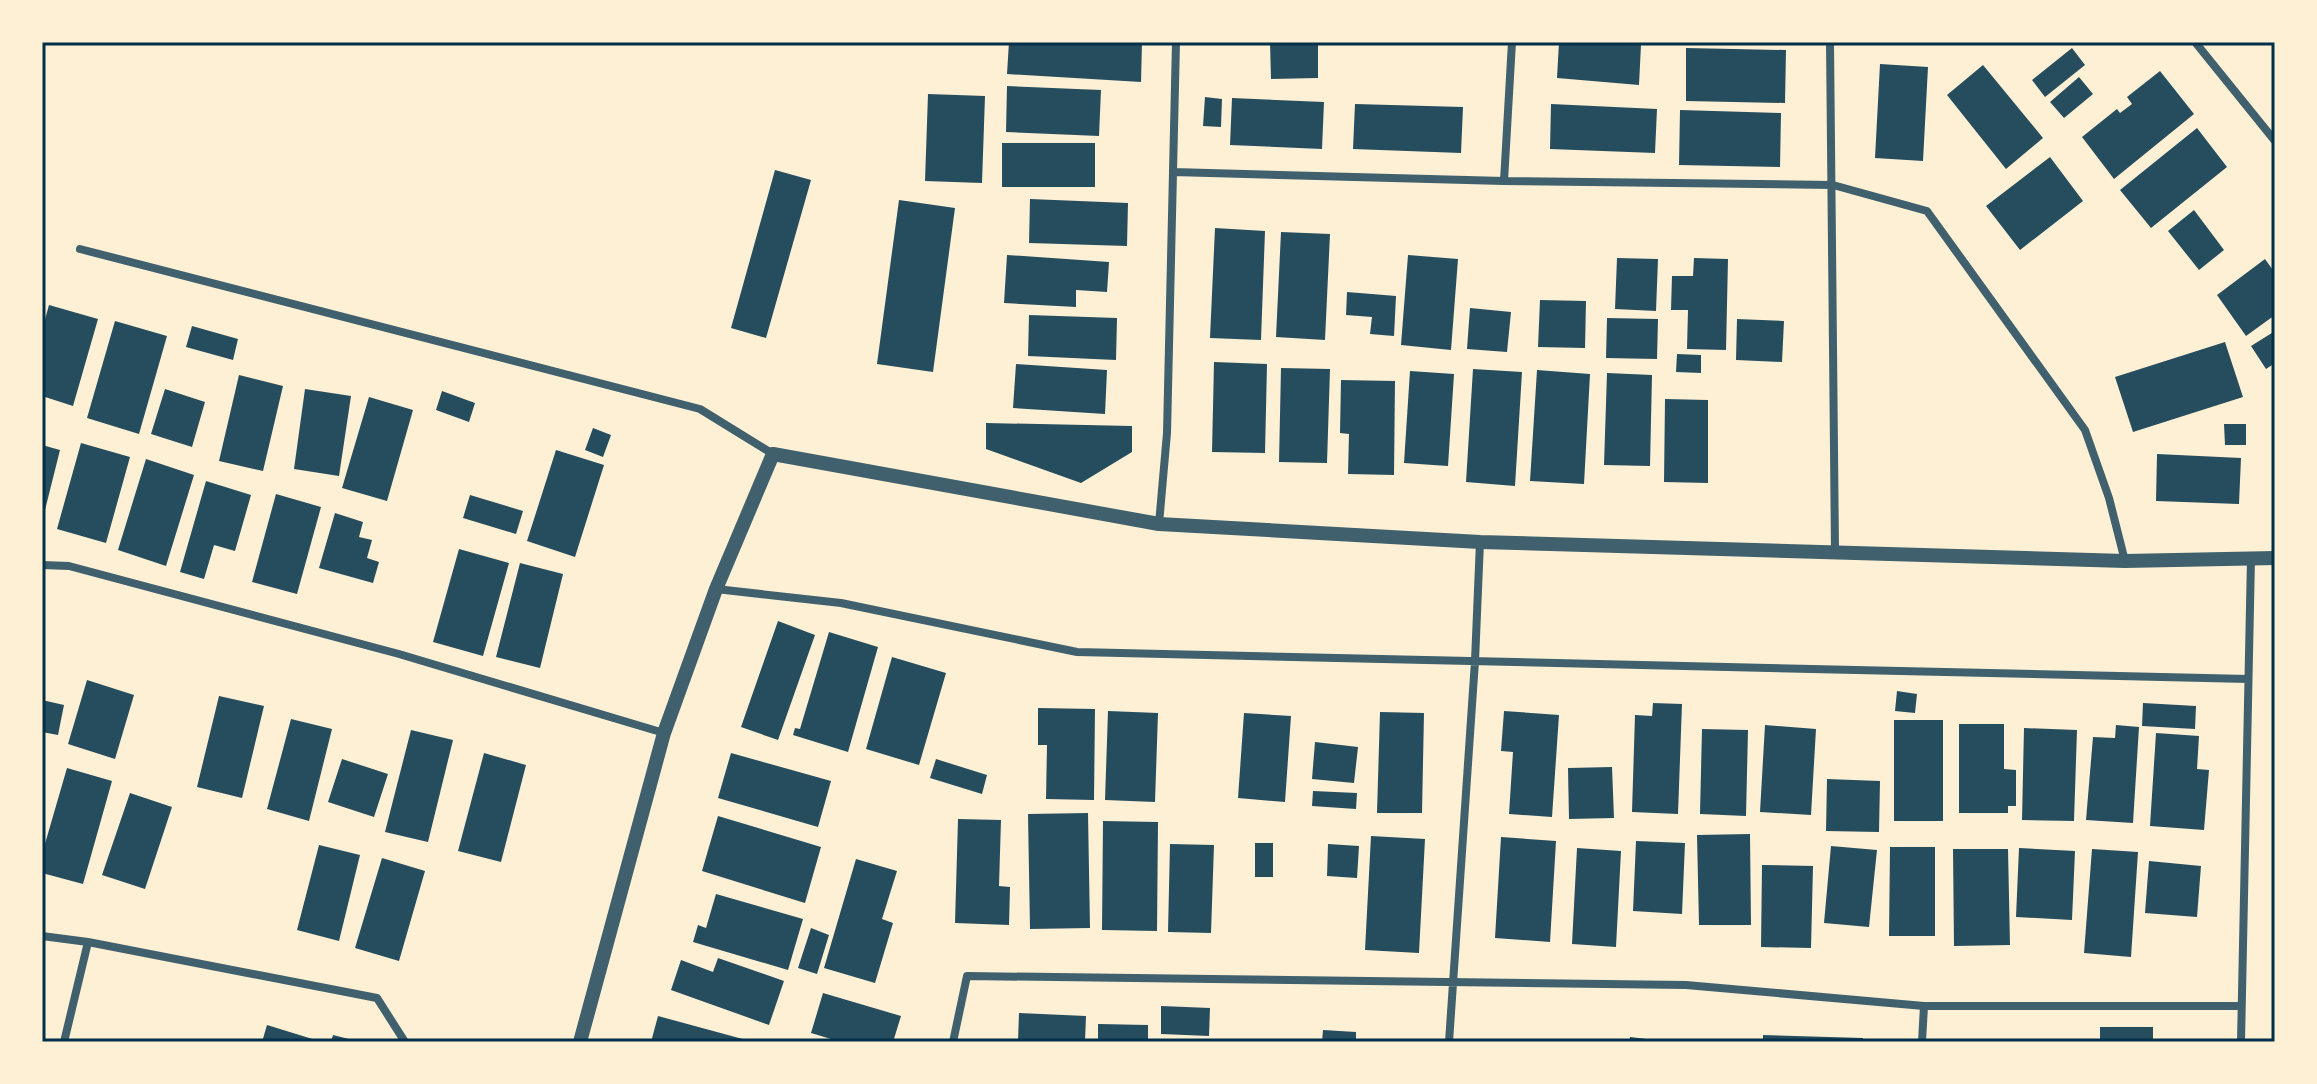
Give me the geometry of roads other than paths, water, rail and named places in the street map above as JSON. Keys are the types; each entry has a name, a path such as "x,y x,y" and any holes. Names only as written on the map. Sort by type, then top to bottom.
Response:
{"street":[{"path":"1159,524 1167,433 1176,42"},
{"path":"1504,181 1512,42"},
{"path":"1830,42 1835,551"},
{"path":"2195,42 2275,141"},
{"path":"1173,172 1504,181 1833,185 1927,211 2085,430 2109,498 2125,561"},
{"path":"80,249 700,409 773,454 1159,524 1480,542 2125,561 2275,558"},
{"path":"580,1042 664,733 716,589 773,454"},
{"path":"1449,1042 1480,542"},
{"path":"2241,1042 2251,558"},
{"path":"42,565 69,566 399,654 664,733"},
{"path":"716,589 841,603 1077,652 2248,679"},
{"path":"42,936 88,942 377,998 405,1042"},
{"path":"64,1042 88,942"},
{"path":"953,1042 967,976 1686,985 1924,1006 2241,1006"},
{"path":"1922,1042 1924,1006"}]}
